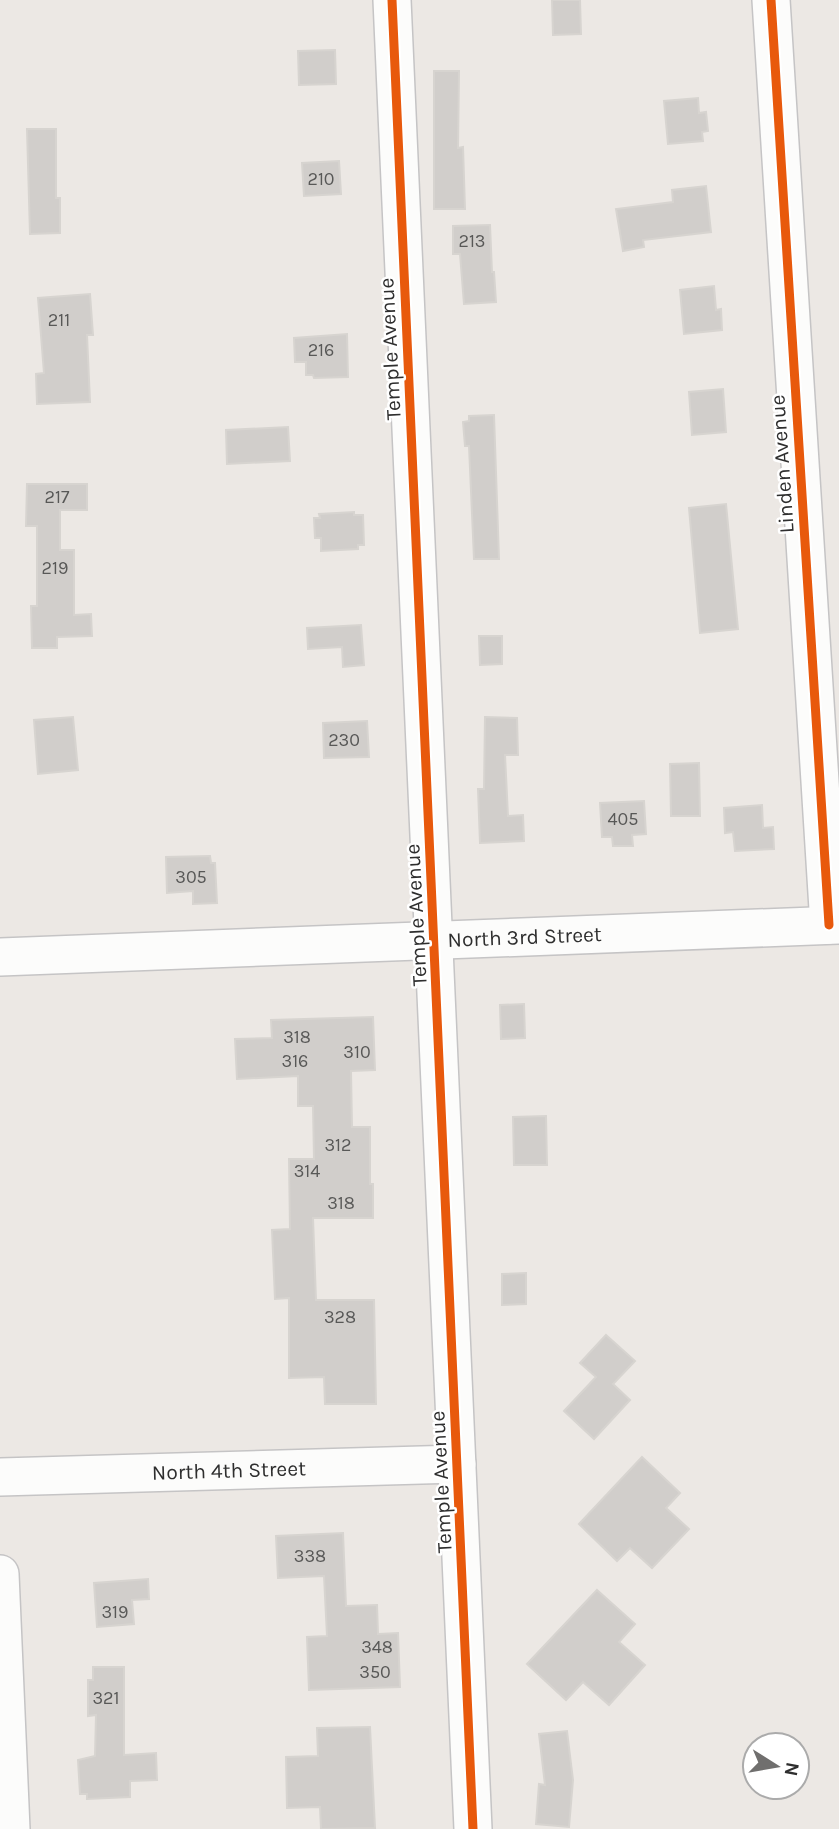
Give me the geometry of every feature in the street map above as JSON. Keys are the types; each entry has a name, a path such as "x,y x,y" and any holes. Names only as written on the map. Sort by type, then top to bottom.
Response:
{"street":[{"name":"Temple Avenue","path":"393,0 473,1829"},
{"name":"Linden Avenue","path":"771,0 834,925"},
{"name":"North 3rd Street","path":"0,957 834,925"},
{"name":"North 4th Street","path":"0,1478 457,1464"},
{"path":"0,1574 11,1829"}],"building":[{"path":"552,0 580,0 581,34 553,35"},
{"path":"335,50 336,84 299,85 298,51"},
{"path":"434,71 459,71 458,148 463,147 465,209 434,209"},
{"path":"698,98 699,113 706,112 708,131 702,132 703,141 668,144 664,101"},
{"path":"27,129 56,129 56,198 60,198 60,233 30,234"},
{"path":"339,161 341,194 304,196 302,163"},
{"path":"706,186 711,232 643,240 644,247 623,251 616,209 673,202 672,190"},
{"path":"490,225 496,302 464,304 460,254 453,254 453,226"},
{"path":"714,286 716,310 721,309 722,330 684,334 680,290"},
{"path":"90,294 93,335 87,335 90,402 37,404 36,374 44,373 38,298"},
{"path":"347,334 348,377 314,378 313,375 306,375 306,362 295,362 294,338"},
{"path":"723,389 726,432 692,435 689,392"},
{"path":"494,415 499,559 474,559 469,446 465,446 463,422 469,421 469,416"},
{"path":"288,427 290,461 227,464 226,430"},
{"path":"27,484 87,484 87,510 60,510 60,550 74,550 74,615 91,614 92,636 57,637 57,648 32,648 31,606 37,606 37,526 26,526"},
{"path":"726,504 738,629 700,633 689,508"},
{"path":"354,512 354,515 363,515 364,545 358,545 358,549 321,551 321,538 315,538 314,518 320,518 319,514"},
{"path":"361,625 364,665 343,667 342,647 308,649 307,628"},
{"path":"479,636 502,636 502,664 480,665"},
{"path":"73,717 78,770 38,774 34,720"},
{"path":"485,717 517,718 518,755 505,755 508,816 523,815 524,841 480,843 478,789 484,789"},
{"path":"367,721 369,757 324,758 323,723"},
{"path":"699,763 700,816 671,816 670,764"},
{"path":"644,801 646,834 632,835 633,846 613,846 612,837 602,837 600,803"},
{"path":"762,805 763,828 773,827 774,849 735,851 733,832 725,833 724,808"},
{"path":"210,856 211,863 215,863 217,903 193,904 193,891 167,893 166,857"},
{"path":"524,1004 525,1038 501,1039 500,1005"},
{"path":"373,1017 375,1070 351,1071 352,1127 370,1127 373,1218 313,1218 316,1300 374,1300 376,1404 325,1404 324,1377 289,1378 289,1298 275,1299 272,1230 290,1229 289,1159 314,1159 313,1106 298,1106 298,1076 237,1079 235,1039 272,1038 271,1020"},
{"path":"546,1116 547,1165 514,1165 513,1117"},
{"path":"526,1273 526,1304 502,1305 502,1274"},
{"path":"606,1335 635,1361 613,1384 630,1400 594,1439 564,1411 596,1377 580,1363"},
{"path":"642,1457 680,1493 666,1508 689,1529 652,1568 630,1548 617,1561 579,1524"},
{"path":"343,1533 346,1606 377,1605 378,1634 398,1633 400,1687 309,1690 307,1637 327,1636 324,1576 278,1578 276,1536"},
{"path":"148,1579 149,1599 132,1600 134,1624 97,1627 94,1583"},
{"path":"597,1590 635,1624 619,1642 645,1665 609,1705 583,1682 566,1700 527,1664"},
{"path":"93,1667 124,1667 124,1755 156,1753 157,1780 130,1781 130,1797 87,1799 87,1794 80,1794 78,1760 95,1756 96,1715 88,1716 88,1680 93,1680"},
{"path":"370,1727 375,1828 321,1829 320,1807 287,1808 286,1757 318,1756 317,1728"},
{"path":"567,1731 573,1780 569,1827 536,1824 539,1784 545,1785 539,1734"}],"cycle path":[{"path":"392,0 473,1829"},
{"path":"771,0 829,925"}]}
